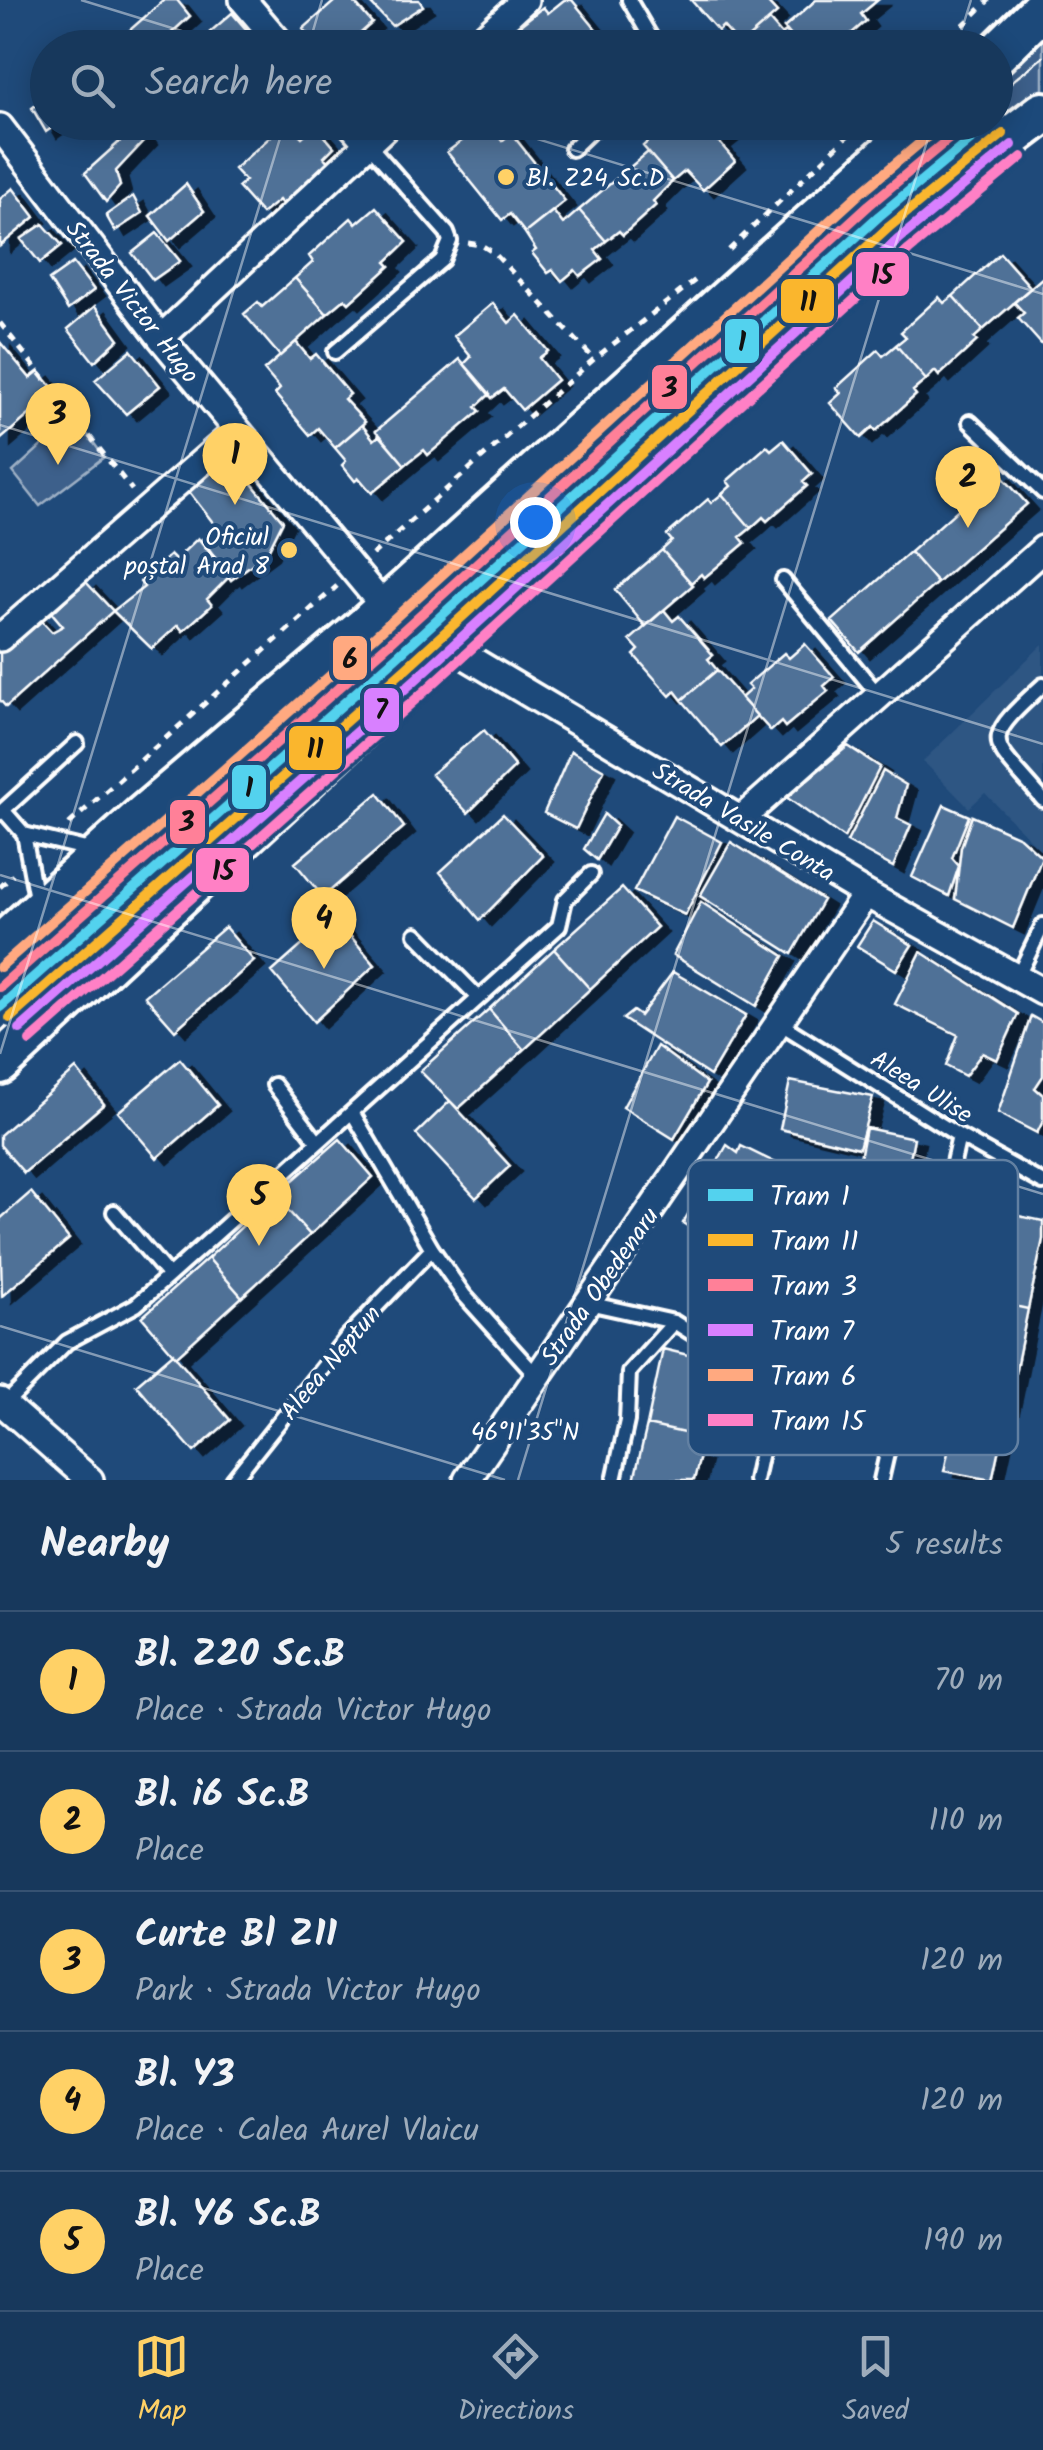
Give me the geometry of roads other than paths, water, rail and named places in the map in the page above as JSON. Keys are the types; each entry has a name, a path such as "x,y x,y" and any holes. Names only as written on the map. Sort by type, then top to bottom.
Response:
{"main road":[{"path":"1013,37 1043,8"},
{"path":"1013,133 1043,113"},
{"path":"0,946 144,815 385,608 904,140"},
{"path":"0,1063 929,199 1003,140"}],"street":[{"path":"242,0 268,30"},
{"path":"492,30 525,0"},
{"name":"Strada Victor Hugo","path":"0,128 160,338 385,608"},
{"path":"365,140 369,145"},
{"path":"160,338 374,140"},
{"path":"0,638 236,432"},
{"path":"741,819 1043,550"},
{"name":"Strada Vasile Conta","path":"448,645 866,894 1043,992"},
{"name":"Strada Obedenaru","path":"467,1480 866,894"},
{"path":"2,1403 90,1480"}],"lane":[{"path":"629,0 646,30"},
{"path":"572,149 581,140"},
{"path":"335,352 442,260 450,241 369,145"},
{"path":"970,422 1043,492"},
{"path":"783,580 880,696"},
{"path":"1043,685 1004,720 998,742 1001,752 1043,800"},
{"path":"38,912 24,834 2,812 77,743"},
{"path":"24,834 105,853"},
{"path":"2,1403 67,1342 136,1305 170,1276 558,926 566,900 590,874"},
{"path":"1017,978 1043,925"},
{"path":"416,934 478,998"},
{"name":"Aleea Ulise","path":"780,1024 1003,1160"},
{"path":"274,1085 317,1140"},
{"path":"352,1112 432,1249 464,1295 536,1375"},
{"path":"954,1160 960,1136"},
{"name":"Aleea Ulise","path":"1018,1168 1043,1182"},
{"path":"114,1212 170,1276"},
{"name":"Aleea Neptun","path":"233,1480 346,1338 432,1249"},
{"path":"588,1303 674,1322 688,1331"},
{"path":"614,1480 627,1421 629,1372 674,1322"},
{"path":"756,1480 761,1455"},
{"path":"881,1480 887,1455"}],"tram line":[{"path":"1013,81 1043,57"},
{"name":"6","path":"0,967 375,636 859,194 924,140"},
{"name":"3","path":"0,987 385,647 869,205 947,140"},
{"name":"1","path":"0,1007 395,658 879,216 970,140"},
{"name":"11","path":"10,1018 405,669 889,227 996,140"},
{"name":"7","path":"20,1029 415,680 899,239 1012,145"},
{"name":"15","path":"30,1041 425,691 909,250 1022,157"}],"place":[{"name":"Bl. Z24 Sc.D","path":"506,177"},
{"name":"Curte Bl Z11","path":"58,465"},
{"name":"Bl. Z20 Sc.B","path":"235,505"},
{"name":"Bl. i6 Sc.B","path":"968,528"},
{"name":"Oficiul poștal Arad 8","path":"289,550"},
{"name":"Bl. Y3","path":"324,969"},
{"name":"Bl. Y6 Sc.B","path":"259,1246"}]}
